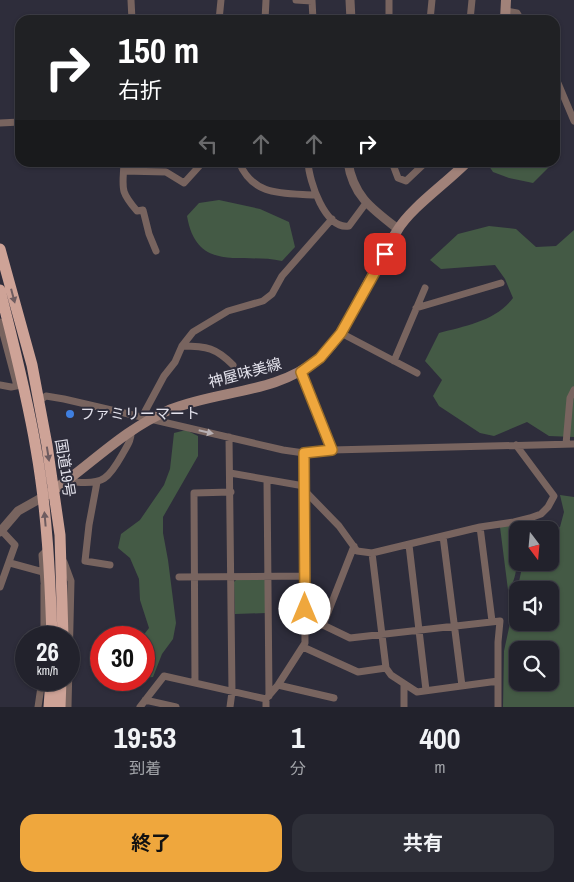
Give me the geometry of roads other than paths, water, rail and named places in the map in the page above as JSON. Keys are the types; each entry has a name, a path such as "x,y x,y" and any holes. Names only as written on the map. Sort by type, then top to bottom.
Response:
{"highway":[{"name":"国道19号","path":"0,249 43,398 60,535 63,626"},
{"name":"国道19号","path":"0,290 20,385 36,448 48,549 46,572 51,626"},
{"path":"49,707 50,691"},
{"path":"60,707 61,691"}],"main road":[{"path":"505,15 506,0"},
{"name":"神屋味美線","path":"43,496 54,490 146,418 172,409 256,388 301,372 320,358 341,333 398,229 412,213 462,167"}],"street":[{"path":"131,0 132,15"},
{"path":"220,15 221,0"},
{"path":"265,15 266,0"},
{"path":"296,0 312,1 313,15"},
{"path":"350,0 351,15"},
{"path":"389,0 389,15"},
{"path":"430,15 432,0"},
{"path":"470,15 472,0"},
{"path":"505,15 517,13 518,15"},
{"path":"560,88 574,121"},
{"path":"0,123 15,122"},
{"path":"124,167 123,191 126,198 137,211 144,210 149,234 156,250"},
{"path":"124,171 166,172 184,183 198,167"},
{"path":"242,167 249,179 270,192 315,195"},
{"path":"308,167 315,195 332,219 340,226 350,226 366,203"},
{"path":"349,167 354,186 359,195 398,229"},
{"path":"394,167 398,178 406,181 421,167"},
{"path":"146,418 164,376 175,362 182,346 194,332 228,311 263,301 272,294 282,276 332,219"},
{"path":"416,308 501,283"},
{"path":"394,361 425,288"},
{"path":"0,322 20,385 11,387 0,385"},
{"path":"341,333 417,373"},
{"path":"182,346 211,348 222,354 233,365"},
{"path":"301,372 332,450"},
{"path":"566,444 570,398 574,390"},
{"path":"43,398 146,418 283,450 304,453 332,450 574,444"},
{"path":"71,476 76,482 90,484 112,474 132,439 131,430"},
{"path":"229,437 232,692 230,707"},
{"path":"230,473 304,488 340,526 357,551 372,553 480,527 514,522 540,514 548,507 554,496 516,445"},
{"path":"267,701 305,643 304,453"},
{"path":"267,480 267,701"},
{"path":"97,482 85,561 110,565"},
{"path":"195,683 194,493 230,492"},
{"path":"0,587 10,563 15,544 1,531 18,511 43,496"},
{"path":"480,527 492,621"},
{"path":"443,536 462,686"},
{"path":"409,545 426,690"},
{"path":"323,625 354,546"},
{"path":"372,553 386,668 391,675 417,692 498,681"},
{"path":"61,555 71,581 68,707"},
{"path":"10,563 46,572 44,585 44,626"},
{"path":"179,578 304,576"},
{"path":"305,626 323,625 350,638 500,621 498,707"},
{"path":"303,648 358,672 386,668"},
{"path":"140,707 164,676 267,701"},
{"path":"404,684 404,707"},
{"path":"278,685 334,698"},
{"path":"38,707 40,691"},
{"path":"145,700 176,707"}],"place":[{"name":"ファミリーマート","path":"70,414"}]}
